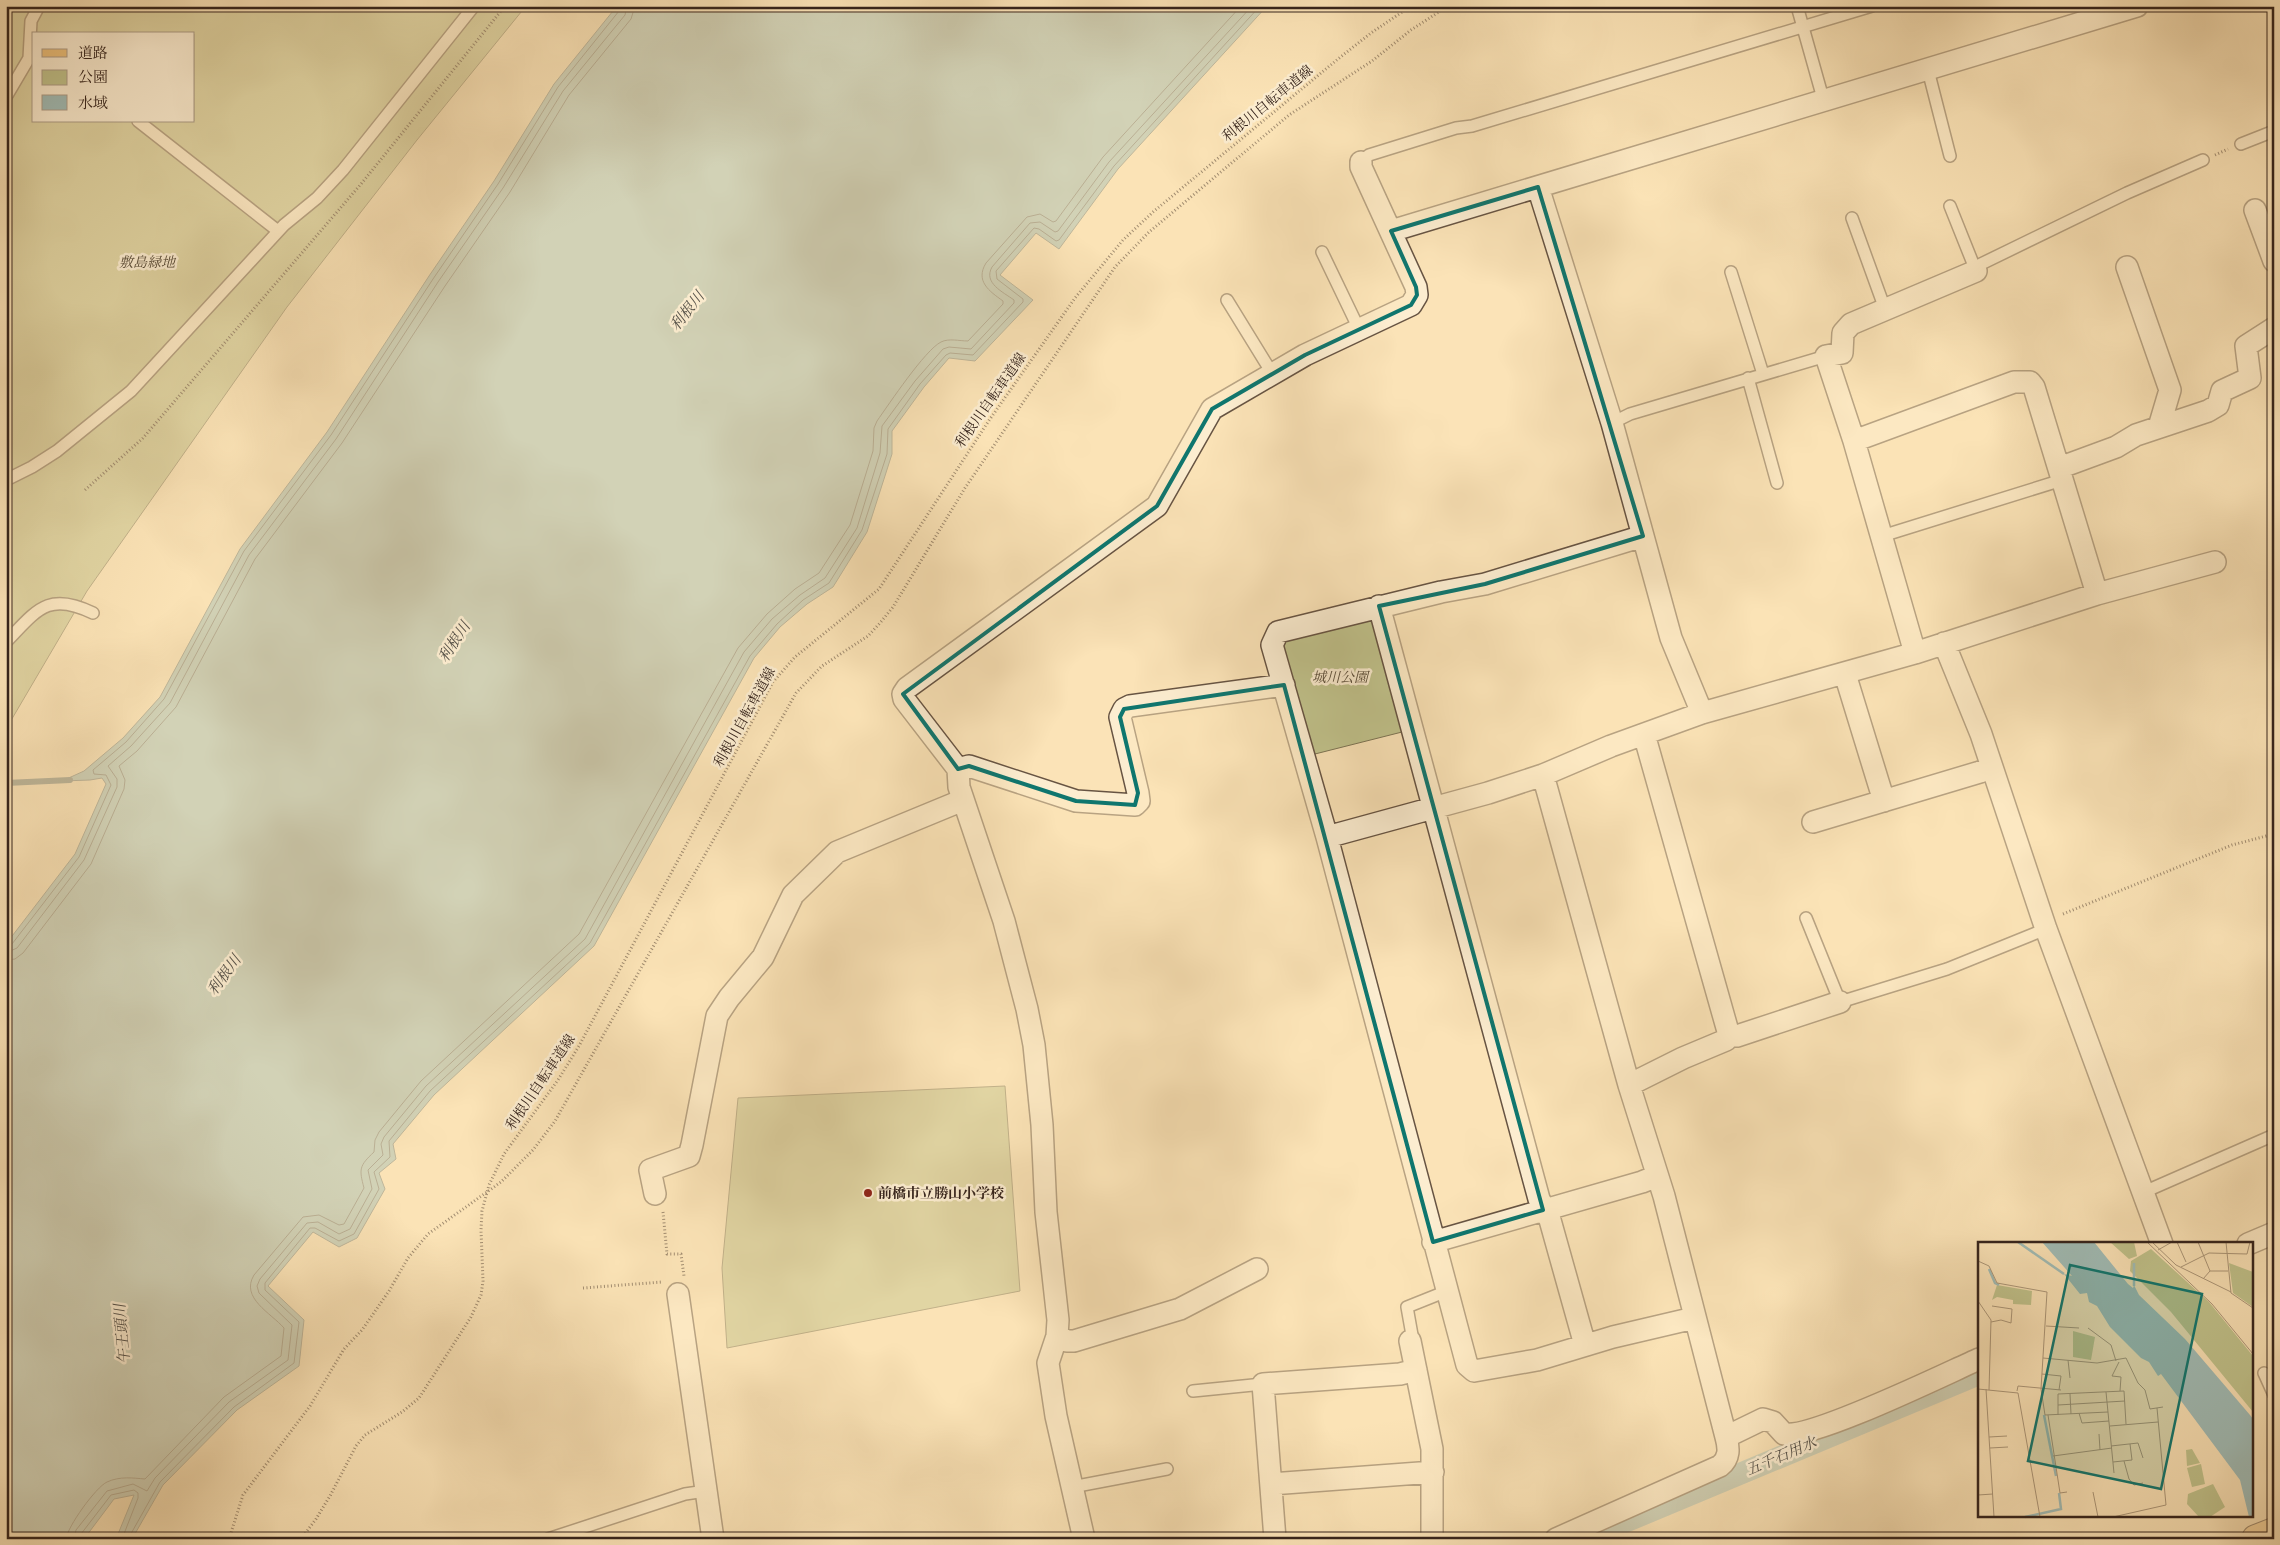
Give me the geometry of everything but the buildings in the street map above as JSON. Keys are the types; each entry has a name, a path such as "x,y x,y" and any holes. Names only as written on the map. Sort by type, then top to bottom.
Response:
{"main road":[{"path":"2256,1539 2274,1532"}],"street":[{"path":"1391,231 1824,102 2137,6"},
{"path":"1084,1539 1056,1416 1048,1363 1057,1336 1058,1320 1046,1212 1042,1125 1034,1045 1006,929 959,787 958,769 904,699 903,694 907,688 1157,506 1212,410 1272,373 1411,305 1417,295 1416,287 1361,162"},
{"path":"1538,188 1612,422 1671,638 1702,713"},
{"path":"2254,210 2274,261"},
{"path":"2127,267 2170,390 2159,427"},
{"path":"1916,653 1854,441 1826,356 1842,353 1843,333 1850,324 1976,271"},
{"path":"2061,474 2136,435 2208,411 2218,405 2222,391 2250,378 2246,346 2274,328"},
{"path":"1854,441 2022,380 2030,382 2034,387 2098,594"},
{"path":"1643,536 1485,584 1379,606 1278,632 1272,645 1327,837 1467,1365 1474,1371 1536,1360 1585,1345 1694,1318"},
{"path":"1327,837 1434,808 1543,775 1644,734 1702,713 1845,674 2098,594 2215,562"},
{"path":"1379,606 1543,1210 1550,1220 1585,1345"},
{"path":"1944,643 1992,767 2045,926 2161,1242"},
{"path":"1845,674 1884,801"},
{"path":"958,769 969,766 1076,801 1135,805 1139,801 1138,793 1120,716 1124,709 1130,706 1181,698 1284,685"},
{"path":"1629,1086 1683,1058 1726,1040 1729,1035 1644,734"},
{"path":"1813,822 1992,767"},
{"path":"1543,775 1629,1086 1657,1176 1726,1437 1728,1453 1726,1461 1720,1466 1583,1534 1556,1539"},
{"path":"655,1194 650,1170 689,1156 717,1016 729,998 763,958 793,895 837,852 963,800"},
{"path":"1729,1035 1737,1036 1840,1002"},
{"path":"1433,1242 1657,1176"},
{"path":"2252,1242 2274,1233"},
{"path":"1057,1336 1067,1341 1074,1341 1170,1313 1257,1269"},
{"path":"678,1294 713,1539"},
{"path":"1410,1341 1430,1434 1433,1472 1432,1539"},
{"path":"1726,1437 1763,1420 1773,1422 1784,1434 1798,1434 1851,1415 1978,1359"},
{"path":"1275,1539 1263,1384 1400,1374 1416,1370"},
{"path":"1270,1484 1433,1472"}],"lane":[{"path":"6,97 29,58 32,44 29,33 31,21 39,6"},
{"path":"6,480 32,467 57,451 131,390 278,231 317,198 343,170 474,6"},
{"path":"1797,6 1824,102"},
{"path":"1361,162 1369,155 1456,128 1472,126 1872,6"},
{"path":"1928,70 1950,156"},
{"path":"139,122 278,231"},
{"path":"2241,144 2274,131"},
{"path":"1976,271 1981,264 2127,193 2203,160"},
{"path":"1950,206 1976,271"},
{"path":"1852,218 1885,310"},
{"path":"1322,252 1359,329"},
{"path":"1731,272 1764,374"},
{"path":"1226,300 1272,373"},
{"path":"1612,422 1630,414 1826,356"},
{"path":"1748,378 1777,483"},
{"path":"1882,536 2061,474"},
{"path":"6,642 33,614 47,606 73,603 93,613"},
{"path":"1806,918 1840,1002 1947,969 2045,926"},
{"path":"2144,1192 2274,1135"},
{"path":"1410,1341 1412,1335 1407,1307 1446,1291"},
{"path":"2264,1373 2274,1395"},
{"path":"1193,1391 1263,1384"},
{"path":"1072,1487 1167,1470"},
{"path":"548,1539 685,1494 706,1491"}],"path":[{"path":"85,490 143,438 361,184 505,6"},
{"name":"利根川自転車道線","path":"301,1539 330,1496 356,1446 365,1435 402,1412 419,1398 471,1317 481,1295 483,1281 482,1211 487,1192 504,1154 558,1080 579,1046 773,682 795,657 879,589 990,419 1080,291 1122,240 1153,212 1338,59 1371,33 1411,6"},
{"path":"229,1539 243,1495 310,1406 344,1349 367,1322 389,1291 408,1258 428,1234 501,1182 533,1150 555,1121 572,1094 796,693 822,666 868,636 889,612 965,488 1116,267 1149,232 1290,115 1372,61 1412,30 1448,6"},
{"path":"2203,160 2241,144"},
{"path":"2045,926 2232,845 2274,834"},
{"path":"583,1288 668,1282 674,1286 678,1294 685,1284 681,1254 667,1254 663,1201 655,1194"}],"highlighted area":[{"path":"1538,187 1643,536 1485,584 1379,606 1543,1210 1433,1242 1284,685 1124,709 1120,717 1138,793 1135,805 1076,801 969,766 958,769 903,694 1157,506 1212,409 1305,355 1411,305 1417,295 1416,287 1391,231"}],"green space":[{"name":"敷島緑地","path":"11,6 526,6 417,140 287,307 87,591 6,729 6,14"},
{"name":"城川公園","path":"1367,618 1378,625 1406,731 1311,755 1281,650 1287,640"},
{"path":"1005,1086 1020,1291 727,1348 722,1268 738,1098"}],"water":[{"path":"617,6 1267,6 1118,169 1059,249 1036,233 1000,275 1033,300 975,361 949,358 924,387 892,431 892,454 867,532 833,587 807,604 780,627 754,658 594,946 434,1095 393,1144 396,1159 379,1173 385,1189 357,1238 339,1247 313,1232 268,1286 304,1320 299,1366 237,1410 163,1485 132,1539 116,1539 134,1495 114,1499 84,1539 6,1539 6,944 75,854 106,784 102,778 62,781 84,771 123,738 160,697 240,549 327,432 494,181 554,84"}],"waterway":[{"path":"6,783 70,780"},
{"name":"五千石用水","path":"1584,1539 1978,1374"}],"place":[{"name":"前橋市立勝山小学校","path":"868,1193"}],"water label":[{"name":"利根川","path":"687,311"},
{"name":"利根川","path":"454,642"},
{"name":"利根川","path":"224,975"},
{"name":"午王頭川","path":"122,1334"}]}
